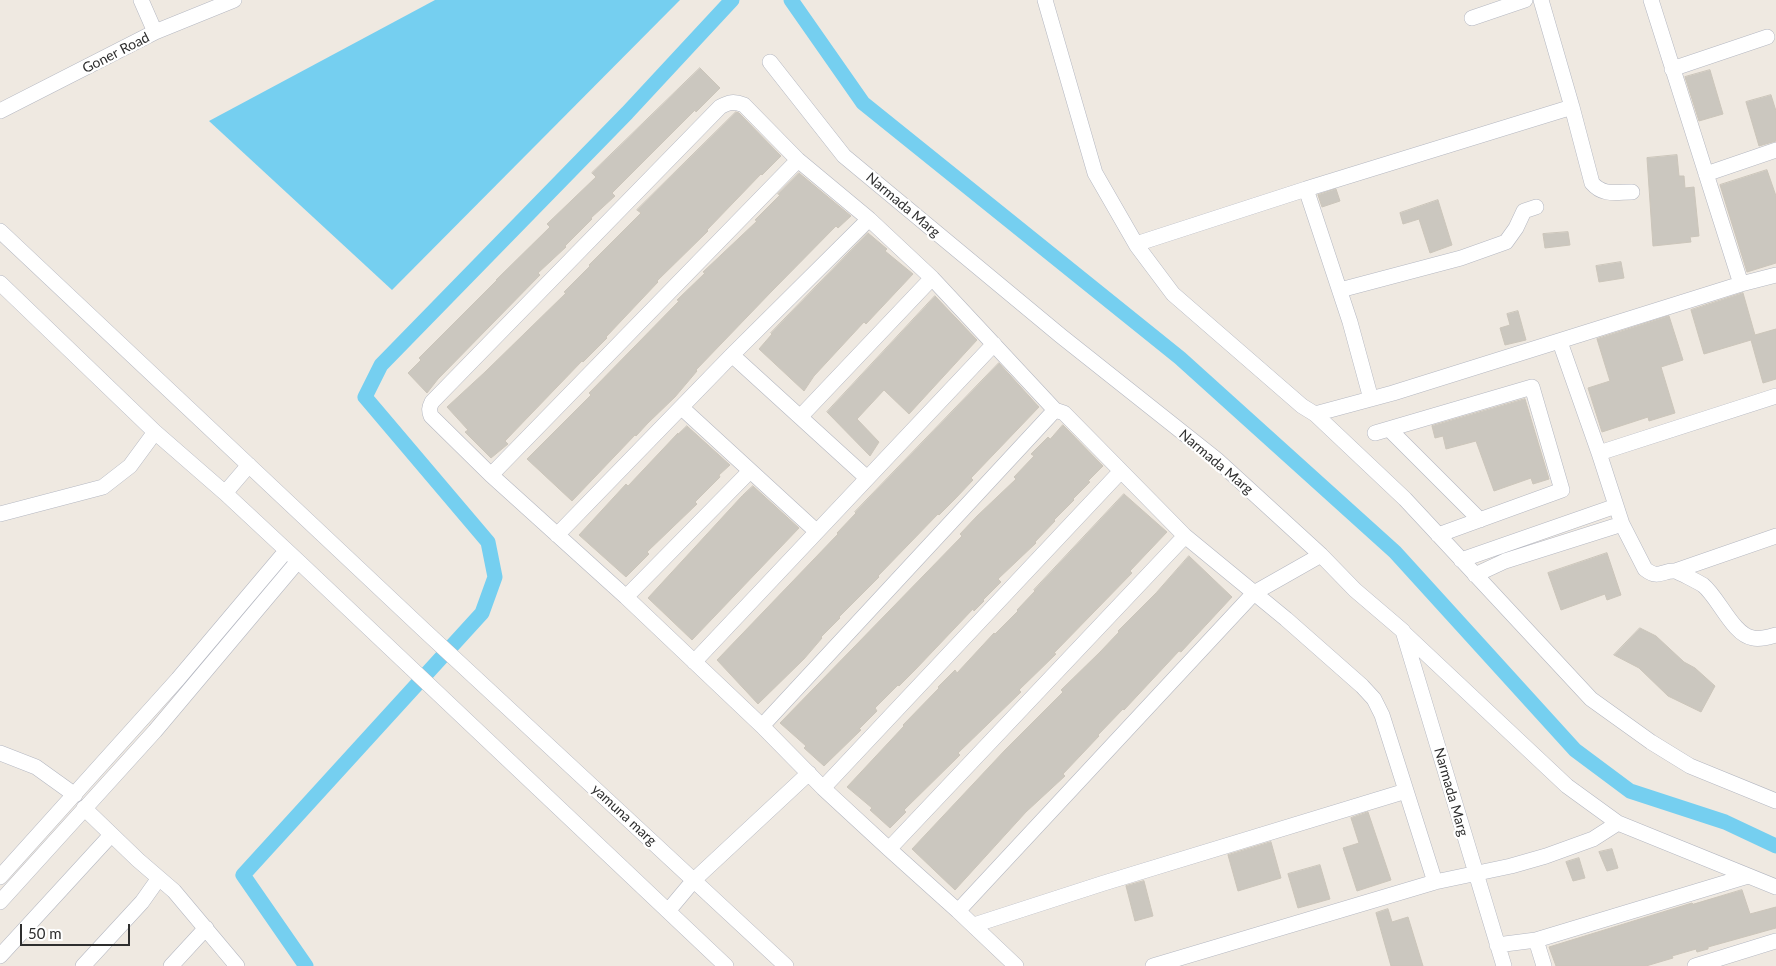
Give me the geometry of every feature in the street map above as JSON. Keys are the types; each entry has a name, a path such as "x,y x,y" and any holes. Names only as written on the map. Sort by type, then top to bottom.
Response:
{"street":[{"path":"141,0 155,32"},
{"name":"Goner Road","path":"0,111 155,32 234,0"},
{"path":"1045,0 1095,173 1136,244 1173,294 1302,406 1315,414 1405,499 1591,698 1651,742 1690,766 1776,800"},
{"path":"1472,18 1525,0"},
{"path":"1542,0 1592,183 1598,190 1632,192"},
{"path":"1651,0 1741,284"},
{"path":"1672,70 1768,37"},
{"name":"Narmada Marg","path":"770,62 844,156 1061,336 1216,459 1355,590 1403,631 1504,966"},
{"path":"1016,966 974,925 824,788 762,726 626,597 491,475 431,416 429,408 432,402 720,107 734,101 744,104 798,160 868,219 932,278 1055,410 1064,414 1185,536 1362,686 1374,699 1382,714 1435,882"},
{"path":"1136,244 1306,189 1572,107"},
{"path":"1706,174 1776,150"},
{"path":"491,475 798,160"},
{"path":"1306,189 1340,290 1371,399"},
{"path":"1340,290 1461,258 1506,242 1516,228 1524,211 1536,207"},
{"path":"557,535 732,355 868,219"},
{"name":"yamuna marg","path":"0,231 248,465 786,966"},
{"path":"1315,414 1371,399 1560,342 1741,284 1776,275"},
{"path":"800,416 932,278"},
{"path":"0,283 155,432 225,493 726,966"},
{"path":"1560,342 1622,524 1645,570 1651,574 1660,575 1675,572 1776,536"},
{"path":"694,662 994,344"},
{"path":"732,355 867,478"},
{"path":"1438,535 1480,520 1562,490 1532,387 1382,431 1480,520"},
{"path":"1599,453 1776,396"},
{"path":"682,408 816,531"},
{"path":"762,726 1055,410"},
{"path":"0,514 103,487 130,466 155,432"},
{"path":"225,493 248,465"},
{"path":"626,597 750,471"},
{"path":"824,788 1122,471"},
{"path":"1461,560 1616,506"},
{"path":"1475,575 1505,561 1622,524"},
{"path":"889,849 1185,536"},
{"path":"0,877 178,679 286,551"},
{"path":"958,911 1254,593 1321,556"},
{"path":"0,902 155,731 298,562"},
{"path":"1675,572 1702,584 1741,633 1753,638 1765,638 1776,635"},
{"path":"1403,631 1567,786 1618,823 1776,887"},
{"path":"0,753 36,767 75,795"},
{"path":"668,911 694,880 809,773"},
{"path":"974,925 1104,883 1406,791"},
{"path":"84,808 111,835 174,890 237,966"},
{"path":"1153,966 1435,882 1511,866 1546,856 1593,839 1618,823"},
{"path":"0,956 111,835"},
{"path":"1498,946 1536,940 1748,876"},
{"path":"83,966 142,902 159,878"},
{"path":"171,966 206,928"},
{"path":"1536,940 1544,966"},
{"path":"1695,966 1776,941"}],"water":[{"path":"435,0 680,0 392,290 209,121"}],"building":[{"path":"700,68 720,88 696,112 695,110 612,193 615,196 538,273 540,275 438,379 427,393 408,373 421,360 419,358 550,227 547,224 596,177 592,173"},
{"path":"1710,70 1723,114 1699,121 1685,77"},
{"path":"1771,95 1776,111 1776,141 1759,146 1746,102"},
{"path":"736,112 781,156 761,174 708,231 657,281 607,338 582,361 505,441 508,444 491,458 465,432 468,430 447,407 566,293 564,292 589,265 641,213 637,210"},
{"path":"1677,155 1679,176 1684,176 1685,188 1694,187 1699,236 1690,237 1691,242 1653,246 1647,158"},
{"path":"1767,170 1776,196 1776,263 1747,272 1720,185"},
{"path":"799,173 851,216 838,228 836,226 772,291 696,370 675,397 635,435 572,501 527,459 591,395 589,393 679,301 677,300 705,273 703,272 757,221 755,220"},
{"path":"1336,189 1340,201 1322,207 1318,195"},
{"path":"1438,200 1452,245 1430,253 1419,219 1403,224 1400,213"},
{"path":"1568,232 1570,245 1545,248 1543,234"},
{"path":"868,233 887,249 885,251 913,274 866,324 864,322 814,376 804,391 759,349 771,333"},
{"path":"1621,262 1624,278 1599,282 1596,266"},
{"path":"1743,293 1755,335 1776,329 1776,379 1763,383 1751,340 1704,354 1691,310"},
{"path":"935,296 977,340 909,414 884,390 857,419 879,442 870,456 827,412"},
{"path":"1518,311 1526,340 1505,345 1500,328 1510,325 1507,314"},
{"path":"1669,316 1683,360 1661,367 1675,413 1649,421 1648,417 1602,432 1588,388 1610,381 1597,339"},
{"path":"999,363 1039,407 971,478 973,480 955,499 938,514 839,617 804,659 758,704 717,660 838,534 855,512"},
{"path":"1525,399 1549,479 1533,484 1531,478 1494,491 1476,441 1446,449 1443,436 1435,438 1432,426"},
{"path":"1063,425 1103,466 1054,520 1036,543 998,579 1001,582 984,601 974,611 973,609 915,670 875,708 877,711 859,729 861,730 824,766 804,748 806,746 780,723 962,536 960,534 977,516 1016,479 1014,477 1034,456 1031,454 1048,437 1050,439"},
{"path":"687,426 730,465 695,502 697,504 647,552 649,554 626,577 579,535 626,484 628,486 678,433"},
{"path":"753,486 799,528 692,640 648,598"},
{"path":"1124,494 1167,532 1130,571 1132,573 1054,653 1056,654 1019,690 1021,692 958,753 960,755 904,810 906,812 890,828 870,810 872,808 847,787 938,687 955,670 957,673 994,633 1018,611 1034,590"},
{"path":"1607,553 1621,595 1607,600 1605,594 1561,610 1548,573"},
{"path":"1189,556 1232,597 1181,652 1179,651 1098,735 1063,774 1065,776 1026,812 955,890 912,849 1005,750 1063,692 1061,690 1100,652"},
{"path":"1640,628 1656,636 1684,662 1695,668 1715,686 1701,712 1668,696 1639,668 1614,655"},
{"path":"1368,812 1391,880 1357,891 1343,848 1359,843 1351,818"},
{"path":"1271,842 1281,878 1238,891 1228,855"},
{"path":"1612,849 1618,868 1607,871 1599,852"},
{"path":"1579,858 1585,878 1573,881 1566,862"},
{"path":"1320,865 1330,899 1298,908 1288,874"},
{"path":"1144,881 1153,916 1135,921 1126,886"},
{"path":"1742,890 1750,914 1776,907 1776,928 1708,947 1708,949 1697,952 1696,949 1672,956 1673,958 1646,966 1556,966 1549,947 1692,903"},
{"path":"1388,909 1392,922 1408,917 1423,966 1391,966 1376,913"}],"waterway":[{"path":"306,966 243,875 482,613 495,577 488,542 365,397 381,365 627,113 732,0"},
{"path":"791,0 863,103 1180,358 1395,552 1575,750 1630,791 1725,822 1776,846"}]}
